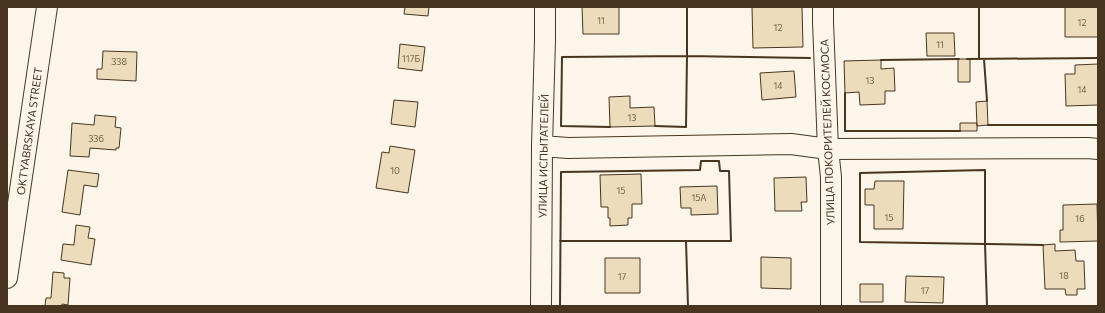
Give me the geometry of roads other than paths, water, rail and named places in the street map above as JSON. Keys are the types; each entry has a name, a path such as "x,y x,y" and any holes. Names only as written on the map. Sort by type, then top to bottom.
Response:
{"street":[{"name":"OKTYABRSKAYA STREET","path":"7,278 47,7"},
{"name":"УЛИЦА ИСПЫТАТЕЛЕЙ","path":"542,306 542,146 546,40 545,7"},
{"name":"УЛИЦА ПОКОРИТЕЛЕЙ КОСМОСА","path":"823,7 828,149 831,177 831,306"},
{"path":"542,146 568,148 791,144 828,149 1098,149"}]}
